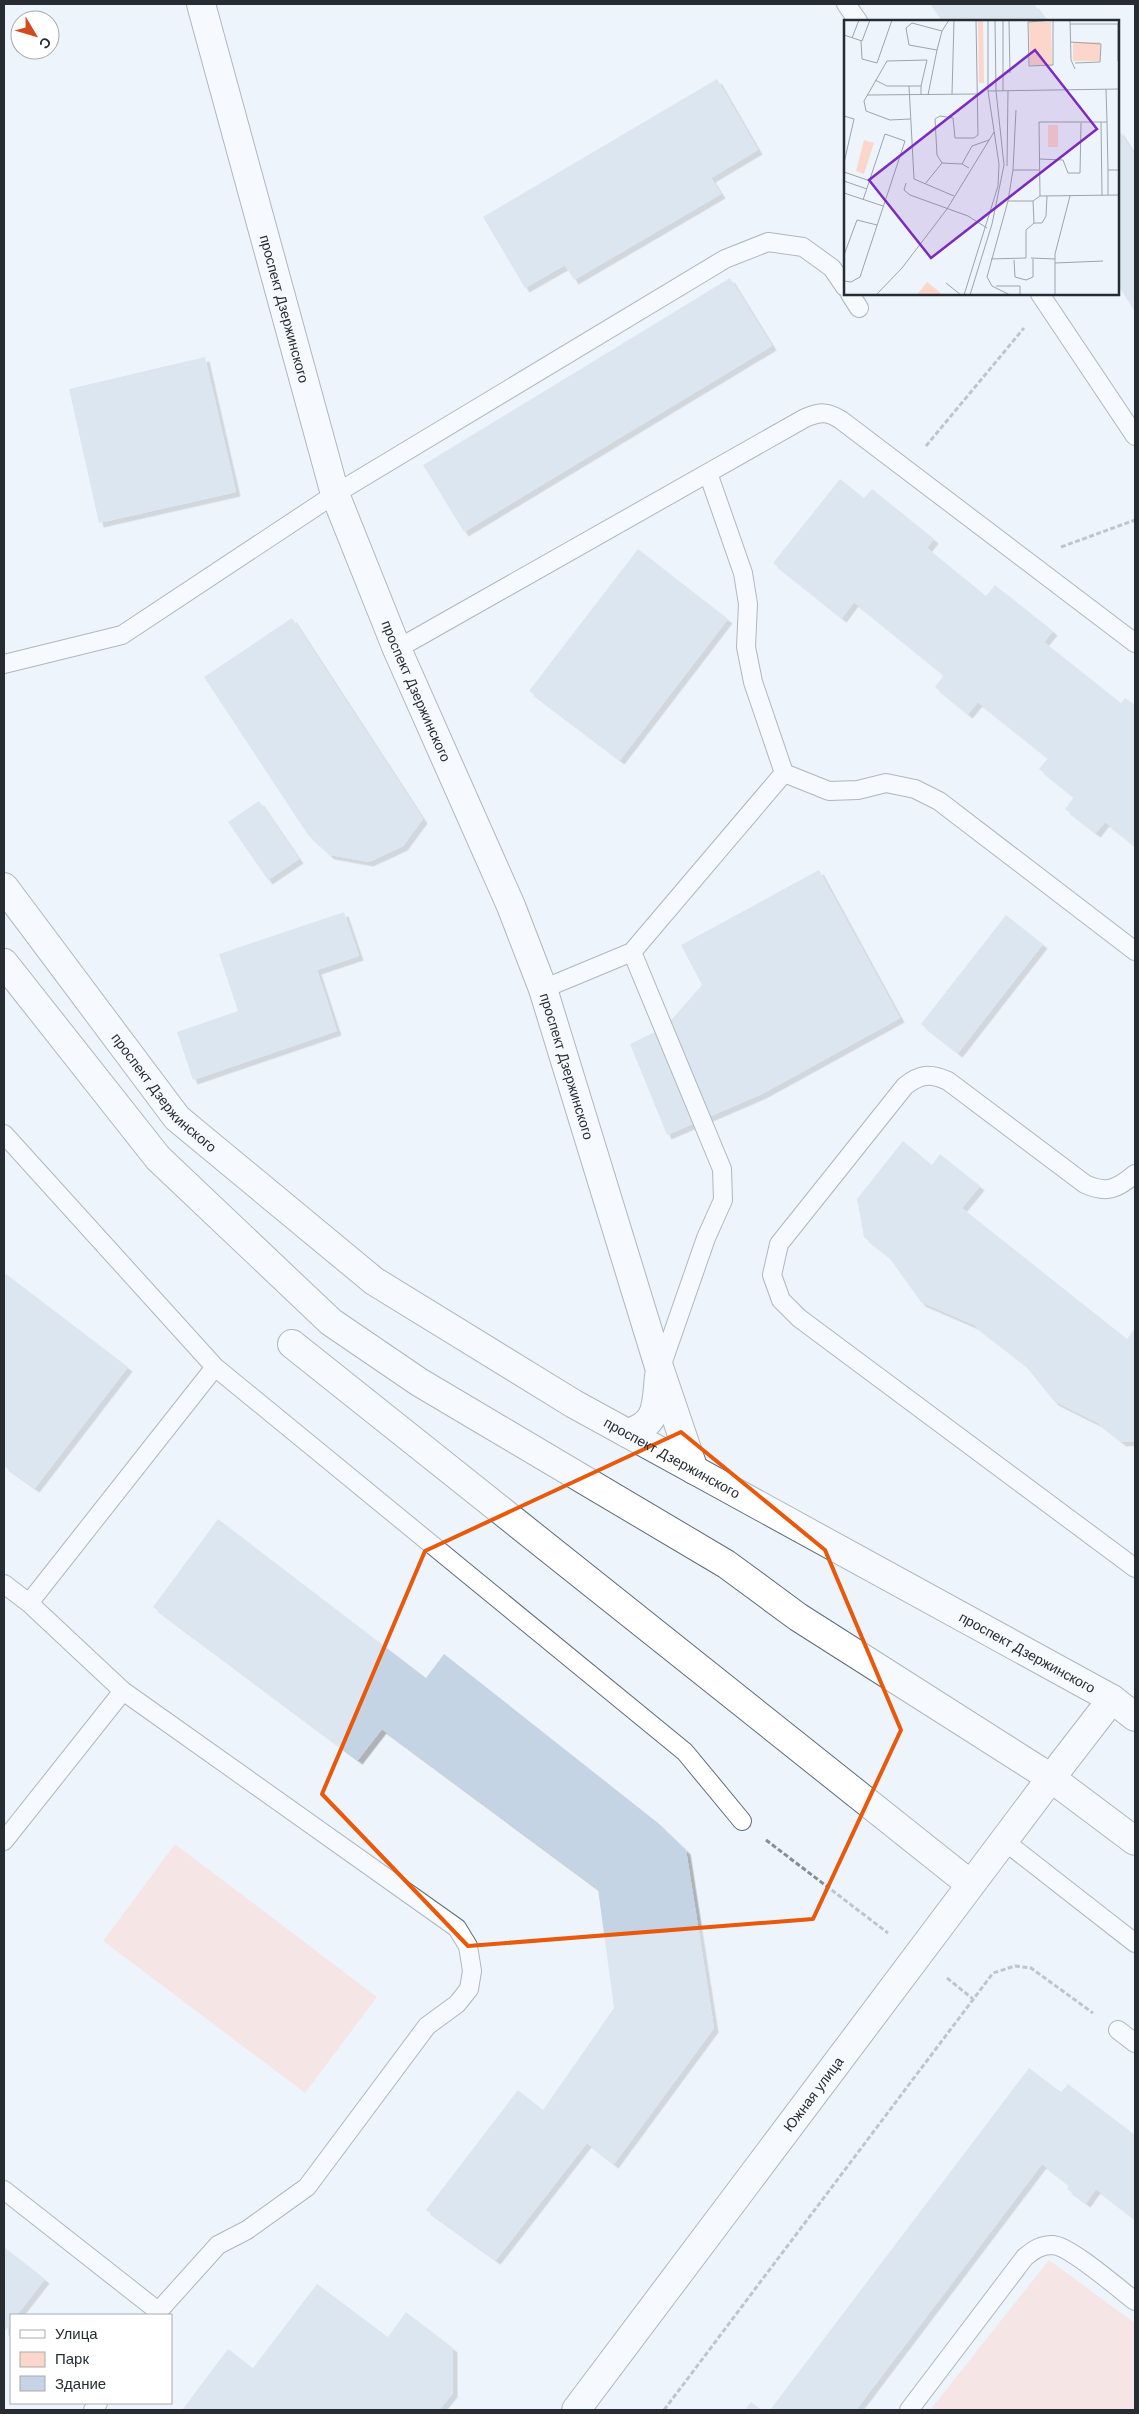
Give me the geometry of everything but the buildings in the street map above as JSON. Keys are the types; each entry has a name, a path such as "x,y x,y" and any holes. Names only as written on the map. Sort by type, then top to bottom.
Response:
{"street":[{"name":"проспект Дзержинского","path":"201,4 335,494 397,649 510,906 543,989 660,1370 694,1470"},
{"name":"проспект Дзержинского","path":"4,887 177,1118 374,1281 574,1404 1112,1699 1135,1717"},
{"path":"4,962 158,1158 331,1322 419,1382 726,1564 798,1617 1051,1778 1135,1841"},
{"path":"292,1344 970,1884"},
{"path":"627,1433 642,1430 652,1418 656,1409 660,1370"},
{"name":"проспект Дзержинского","path":"1051,1778 1112,1699"},
{"name":"Южная улица","path":"576,2410 916,1955 1051,1778"}],"lane":[{"path":"846,4 857,20"},
{"path":"4,664 122,635 335,494 725,260 742,252 768,242 803,247 832,268 844,286"},
{"path":"851,295 859,308"},
{"path":"1043,298 1135,436"},
{"path":"397,649 805,418 819,413 830,413 841,420 1135,642"},
{"path":"708,473 743,573 748,604 746,647 753,682 784,773 829,791 858,790 886,783 915,789 940,801 1135,951"},
{"path":"543,989 632,952 784,773"},
{"path":"632,952 722,1169 723,1200 706,1238 660,1370"},
{"path":"1135,1174 1113,1189 1098,1190 948,1081 933,1074 917,1076 904,1086 779,1244 772,1275 781,1300 799,1318 1135,1568"},
{"path":"4,1134 215,1367 685,1752 742,1821"},
{"path":"29,1603 215,1367"},
{"path":"4,1584 29,1603 124,1691 457,1928 468,1946 472,1970 469,1989 457,2004 427,2026 307,2187 247,2230 218,2246 157,2313 4,2190"},
{"path":"4,1841 124,1691"},
{"path":"1004,1840 1135,1943"},
{"path":"1118,2030 1135,2043"},
{"path":"909,2410 1026,2257 1038,2247 1054,2245 1070,2251 1135,2301"}],"path":[{"path":"906,469 1043,298"},
{"path":"1026,560 1135,520"},
{"path":"742,1821 973,1999"},
{"path":"664,2410 994,1973 1015,1966 1031,1968 1118,2030"}],"highlighted area":[{"path":"681,1432 825,1550 901,1730 813,1919 468,1946 322,1794 425,1551"}],"green space":[{"path":"175,1844 377,1997 305,2093 103,1941"},
{"path":"1049,2260 1135,2323 1135,2410 930,2410"}]}
